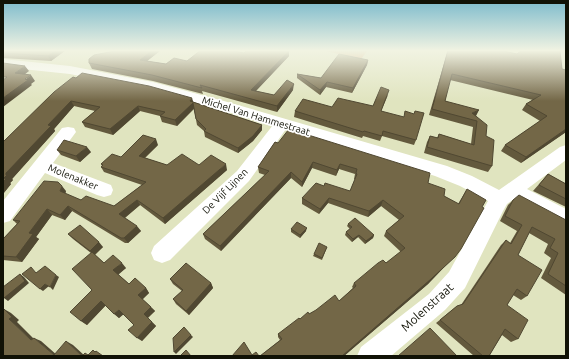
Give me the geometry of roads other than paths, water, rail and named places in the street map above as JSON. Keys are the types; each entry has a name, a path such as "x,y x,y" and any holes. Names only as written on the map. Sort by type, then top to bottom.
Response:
{"street":[{"name":"Michel Van Hammestraat","path":"39,67 70,70 154,86 441,171 566,219"},
{"name":"De Vijf Lijnen","path":"162,252 243,176 282,124"},
{"name":"Molenakker","path":"3,215 68,132"},
{"path":"506,195 566,151"},
{"name":"Molenakker","path":"42,165 104,190"},
{"name":"Molenstraat","path":"370,356 437,302 457,280 494,207 506,195"}]}
